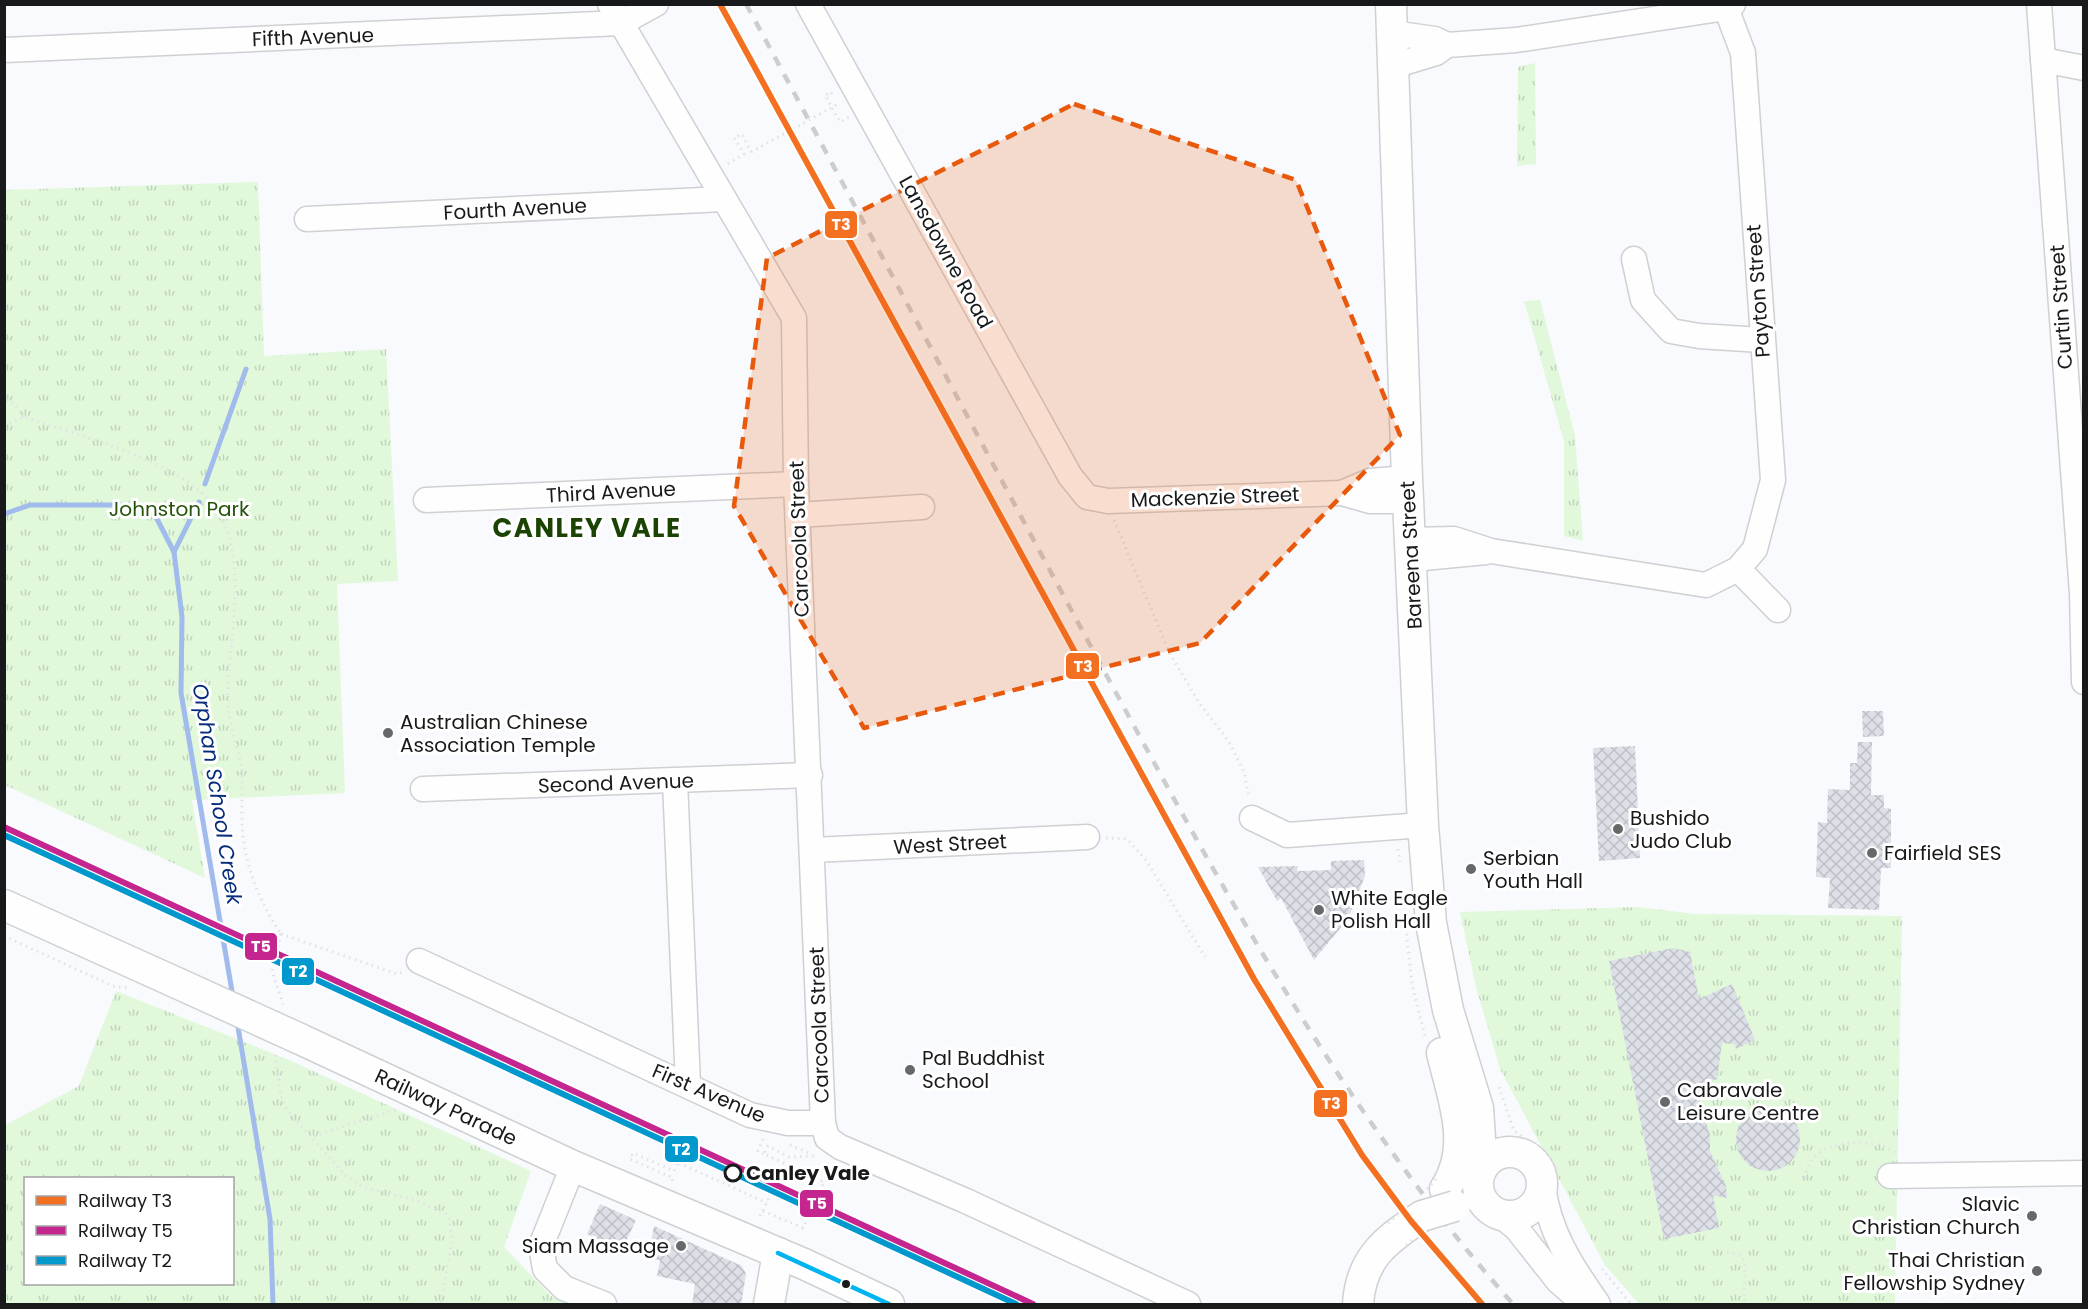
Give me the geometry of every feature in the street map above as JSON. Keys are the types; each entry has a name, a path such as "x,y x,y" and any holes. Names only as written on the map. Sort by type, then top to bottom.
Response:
{"main road":[{"name":"Bareena Street","path":"1391,19 1407,490 1412,550 1423,825 1418,913 1448,1010 1486,1089 1497,1131 1526,1155"},
{"name":"Railway Parade","path":"4,905 573,1166 787,1243 889,1305"},
{"path":"1418,913 1434,1012 1460,1133 1458,1164 1440,1195"},
{"name":"Bareena Street","path":"1481,1171 1486,1089"},
{"path":"1358,1305 1360,1284 1368,1262 1440,1195 1481,1171 1492,1157 1505,1152 1526,1155 1551,1181 1526,1212 1512,1216 1440,1195"},
{"path":"1481,1171 1480,1194 1496,1212"},
{"path":"1377,1305 1382,1264 1390,1244 1398,1234"},
{"path":"769,1305 787,1243"}],"street":[{"path":"616,14 656,4"},
{"name":"Lansdowne Road","path":"808,4 1070,476 1098,499"},
{"name":"Curtin Street","path":"2039,4 2082,593 2084,682"},
{"name":"Payton Street","path":"1391,19 1447,45 1516,40 1730,6 1743,53 1761,340 1773,480 1755,549 1738,569 1706,585 1491,551 1458,557 1412,550"},
{"name":"Fifth Avenue","path":"4,50 616,14"},
{"name":"Carcoola Street","path":"616,14 794,318 796,484 823,1123"},
{"name":"Payton Street","path":"1393,66 1436,53 1447,45"},
{"path":"2043,60 2084,68"},
{"name":"Fourth Avenue","path":"307,219 724,199"},
{"path":"1634,259 1643,300 1671,331 1699,336 1761,340"},
{"name":"Third Avenue","path":"426,500 796,484"},
{"name":"Mackenzie Street","path":"1098,499 1342,493 1370,501 1407,490"},
{"path":"798,515 922,507"},
{"path":"1738,569 1778,610"},
{"name":"Second Avenue","path":"423,789 810,775"},
{"path":"675,781 688,1086"},
{"path":"1252,818 1287,835 1423,825"},
{"name":"West Street","path":"813,850 1087,837"},
{"name":"First Avenue","path":"413,965 762,1118 788,1123 823,1123"},
{"path":"823,1123 827,1138 840,1148 966,1201 1188,1305"},
{"path":"573,1166 541,1246 545,1269 564,1288 604,1305"},
{"path":"1890,1176 2084,1173"},
{"path":"1551,1181 1545,1209 1555,1234 1598,1305"},
{"path":"1496,1212 1516,1229 1558,1281 1584,1305"}],"path":[{"path":"744,154 734,138 742,134 751,152 838,104 831,92 825,95 832,108"},
{"path":"4,393 24,417 163,466 207,497 224,526 232,551 236,582 228,661 228,706 241,768 242,823 246,861 265,909 281,934 397,974 413,965"},
{"path":"4,426 24,417"},
{"path":"1098,499 1116,527 1169,652 1200,704 1229,742 1244,772 1252,818"},
{"path":"1087,837 1127,839 1146,860 1205,957"},
{"path":"1398,849 1400,863"},
{"path":"1418,913 1412,984 1427,1046"},
{"path":"4,936 113,986 136,990"},
{"path":"1486,1089 1514,1131 1545,1151 1553,1161 1551,1181"},
{"path":"402,1106 395,1112 313,1136 344,1174 363,1187 440,1210 450,1222 452,1239 441,1305"},
{"path":"762,1142 758,1151 824,1182 803,1228 763,1211"},
{"path":"1805,1178 1806,1168 1812,1156 1827,1147 1869,1144 1903,1154"},
{"path":"764,1154 768,1146 789,1157 817,1156"},
{"path":"673,1178 630,1159 633,1153 674,1171 681,1157"},
{"path":"678,1162 767,1203"},
{"path":"778,1180 785,1164"},
{"path":"760,1216 769,1198"},
{"path":"787,1243 798,1228 790,1223"},
{"path":"1727,1252 1740,1255 1745,1261 1744,1305"},
{"path":"1597,1262 1631,1305"}],"highlighted area":[{"path":"1074,104 1296,180 1400,435 1200,643 864,728 734,506 767,258"}],"green space":[{"path":"1535,63 1536,164 1517,166 1518,67"},
{"name":"Johnston Park","path":"258,182 264,356 386,349 398,581 337,584 345,793 192,800 205,878 5,785 5,190"},
{"path":"1540,300 1575,436 1583,541 1564,536 1564,441 1524,301"},
{"path":"1638,907 1695,914 1902,916 1895,1304 1639,1304 1605,1265 1500,1069 1476,987 1460,912"},
{"path":"116,991 289,1060 531,1171 504,1247 551,1296 568,1304 5,1304 5,1125 79,1086"}],"building":[{"path":"1862,711 1883,711 1884,736 1863,737"},
{"name":"Fairfield SES","path":"1858,742 1872,742 1871,795 1884,795 1884,808 1891,809 1891,868 1881,868 1879,910 1828,908 1830,878 1816,877 1818,822 1827,823 1828,789 1850,790 1850,763 1857,763"},
{"name":"Bushido Judo Club","path":"1635,746 1640,858 1599,861 1593,748"},
{"name":"White Eagle Polish Hall","path":"1364,860 1365,876 1348,919 1314,960 1281,898 1277,901 1258,867 1298,866 1297,871 1331,870 1331,861"},
{"name":"Cabravale Leisure Centre","path":"1673,948 1690,952 1699,999 1732,984 1755,1040 1736,1049 1735,1044 1722,1043 1717,1079 1705,1084 1699,1101 1710,1135 1710,1151 1726,1186 1727,1198 1713,1195 1719,1228 1664,1239 1609,961"},
{"path":"1768,1107 1786,1112 1791,1116 1795,1121 1800,1139 1795,1157 1791,1162 1786,1166 1768,1171 1750,1166 1745,1162 1741,1157 1736,1139 1741,1121 1745,1116 1750,1112"},
{"path":"600,1204 636,1220 622,1250 587,1234"},
{"path":"654,1226 742,1266 746,1274 741,1305 692,1305 695,1284 657,1276 660,1260 648,1259"}],"waterway":[{"path":"205,484 246,369"},
{"path":"174,552 199,502"},
{"name":"Orphan School Creek","path":"4,514 30,505 126,505 156,517 174,552 182,617 181,693 233,997"},
{"name":"Orphan School Creek","path":"237,1021 270,1219 273,1304"}],"railway":[{"path":"746,4 1102,667 1241,916 1290,998 1394,1156 1513,1304"}],"rail line":[{"name":"T3","path":"720,4 1254,979 1362,1155 1411,1221 1482,1304"},
{"name":"T5","path":"4,827 1033,1304"},
{"name":"T2","path":"4,835 1016,1304"}],"transit line":[{"path":"778,1253 889,1304"}],"place":[{"name":"Australian Chinese Association Temple","path":"388,733"},
{"name":"Bushido Judo Club","path":"1618,829"},
{"name":"Fairfield SES","path":"1872,853"},
{"name":"Serbian Youth Hall","path":"1471,869"},
{"name":"White Eagle Polish Hall","path":"1319,910"},
{"name":"Pal Buddhist School","path":"910,1070"},
{"name":"Cabravale Leisure Centre","path":"1665,1102"},
{"name":"Canley Vale","path":"733,1173"},
{"name":"Slavic Christian Church","path":"2032,1216"},
{"name":"Siam Massage","path":"681,1246"},
{"name":"Thai Christian Fellowship Sydney","path":"2037,1271"}],"district":[{"name":"CANLEY VALE","path":"587,528"}]}
